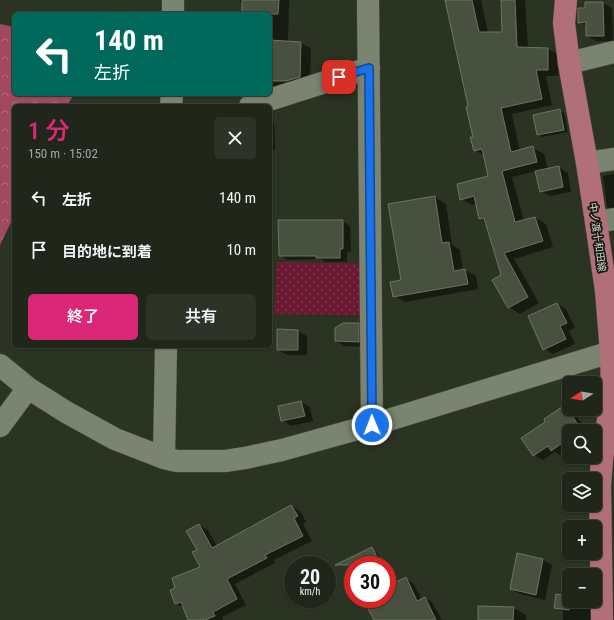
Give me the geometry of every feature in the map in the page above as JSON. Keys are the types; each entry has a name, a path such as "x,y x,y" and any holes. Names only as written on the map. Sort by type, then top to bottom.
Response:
{"main road":[{"name":"中ノ渡十和田線","path":"566,0 564,23 569,63 587,163 605,221 606,291 612,359 612,392 602,460 600,485 602,620"}],"street":[{"path":"173,0 173,12"},
{"path":"368,0 372,425"},
{"path":"569,63 614,52"},
{"path":"256,104 369,68"},
{"path":"587,163 614,159"},
{"path":"164,458 166,348"},
{"path":"0,365 28,388 66,412 115,439 164,458 177,461 225,461 282,450 612,359"},
{"path":"0,426 28,388"}],"shaded area":[{"path":"277,262 365,264 360,315 274,314"}],"green space":[{"path":"0,24 12,27 12,96 73,96 68,104 12,104 12,220 0,245"}],"building":[{"path":"242,0 279,0 278,14 272,14 272,12 242,12"},
{"path":"445,0 472,0 479,32 502,32 501,0 515,0 517,47 548,48 548,70 536,70 542,99 501,108 511,152 533,146 537,162 502,171 515,222 535,217 543,241 504,253 528,297 508,308 492,280 501,275 484,218 479,219 474,196 460,200 457,184 488,176 482,149 474,151 470,137 473,137 466,107 468,106"},
{"path":"585,2 603,2 604,36 586,36 586,22 578,23 578,8 585,8"},
{"path":"272,40 301,42 300,77 286,81 272,81"},
{"path":"560,109 564,130 537,135 533,115"},
{"path":"559,166 563,187 540,192 535,171"},
{"path":"435,196 442,243 449,242 454,271 465,269 468,284 393,297 390,282 401,280 388,204"},
{"path":"278,220 343,220 343,249 340,249 340,258 316,258 316,256 279,256"},
{"path":"557,303 567,323 560,326 566,339 543,350 528,316"},
{"path":"343,323 359,323 359,342 335,341 335,328"},
{"path":"277,329 298,330 298,350 277,350"},
{"path":"301,401 305,416 281,421 278,406"},
{"path":"562,407 562,416 572,416 577,424 562,424 562,443 551,451 548,446 533,456 521,438 545,422 544,419"},
{"path":"291,505 298,516 294,518 303,536 265,555 267,558 227,579 237,599 213,612 215,616 205,620 188,620 181,602 175,604 170,590 175,588 172,578 200,567 192,552 197,550 186,531 199,524 212,548"},
{"path":"372,547 376,556 354,556"},
{"path":"517,553 543,559 536,595 510,589"},
{"path":"344,561 344,565 336,565"},
{"path":"406,577 417,601 425,597 436,620 374,620 368,608 396,608 396,582"},
{"path":"556,594 562,595 562,608 569,608 569,610 554,608"},
{"path":"478,606 514,607 513,620 478,620"}],"route":[{"path":"339,77 369,68 372,425"}]}
